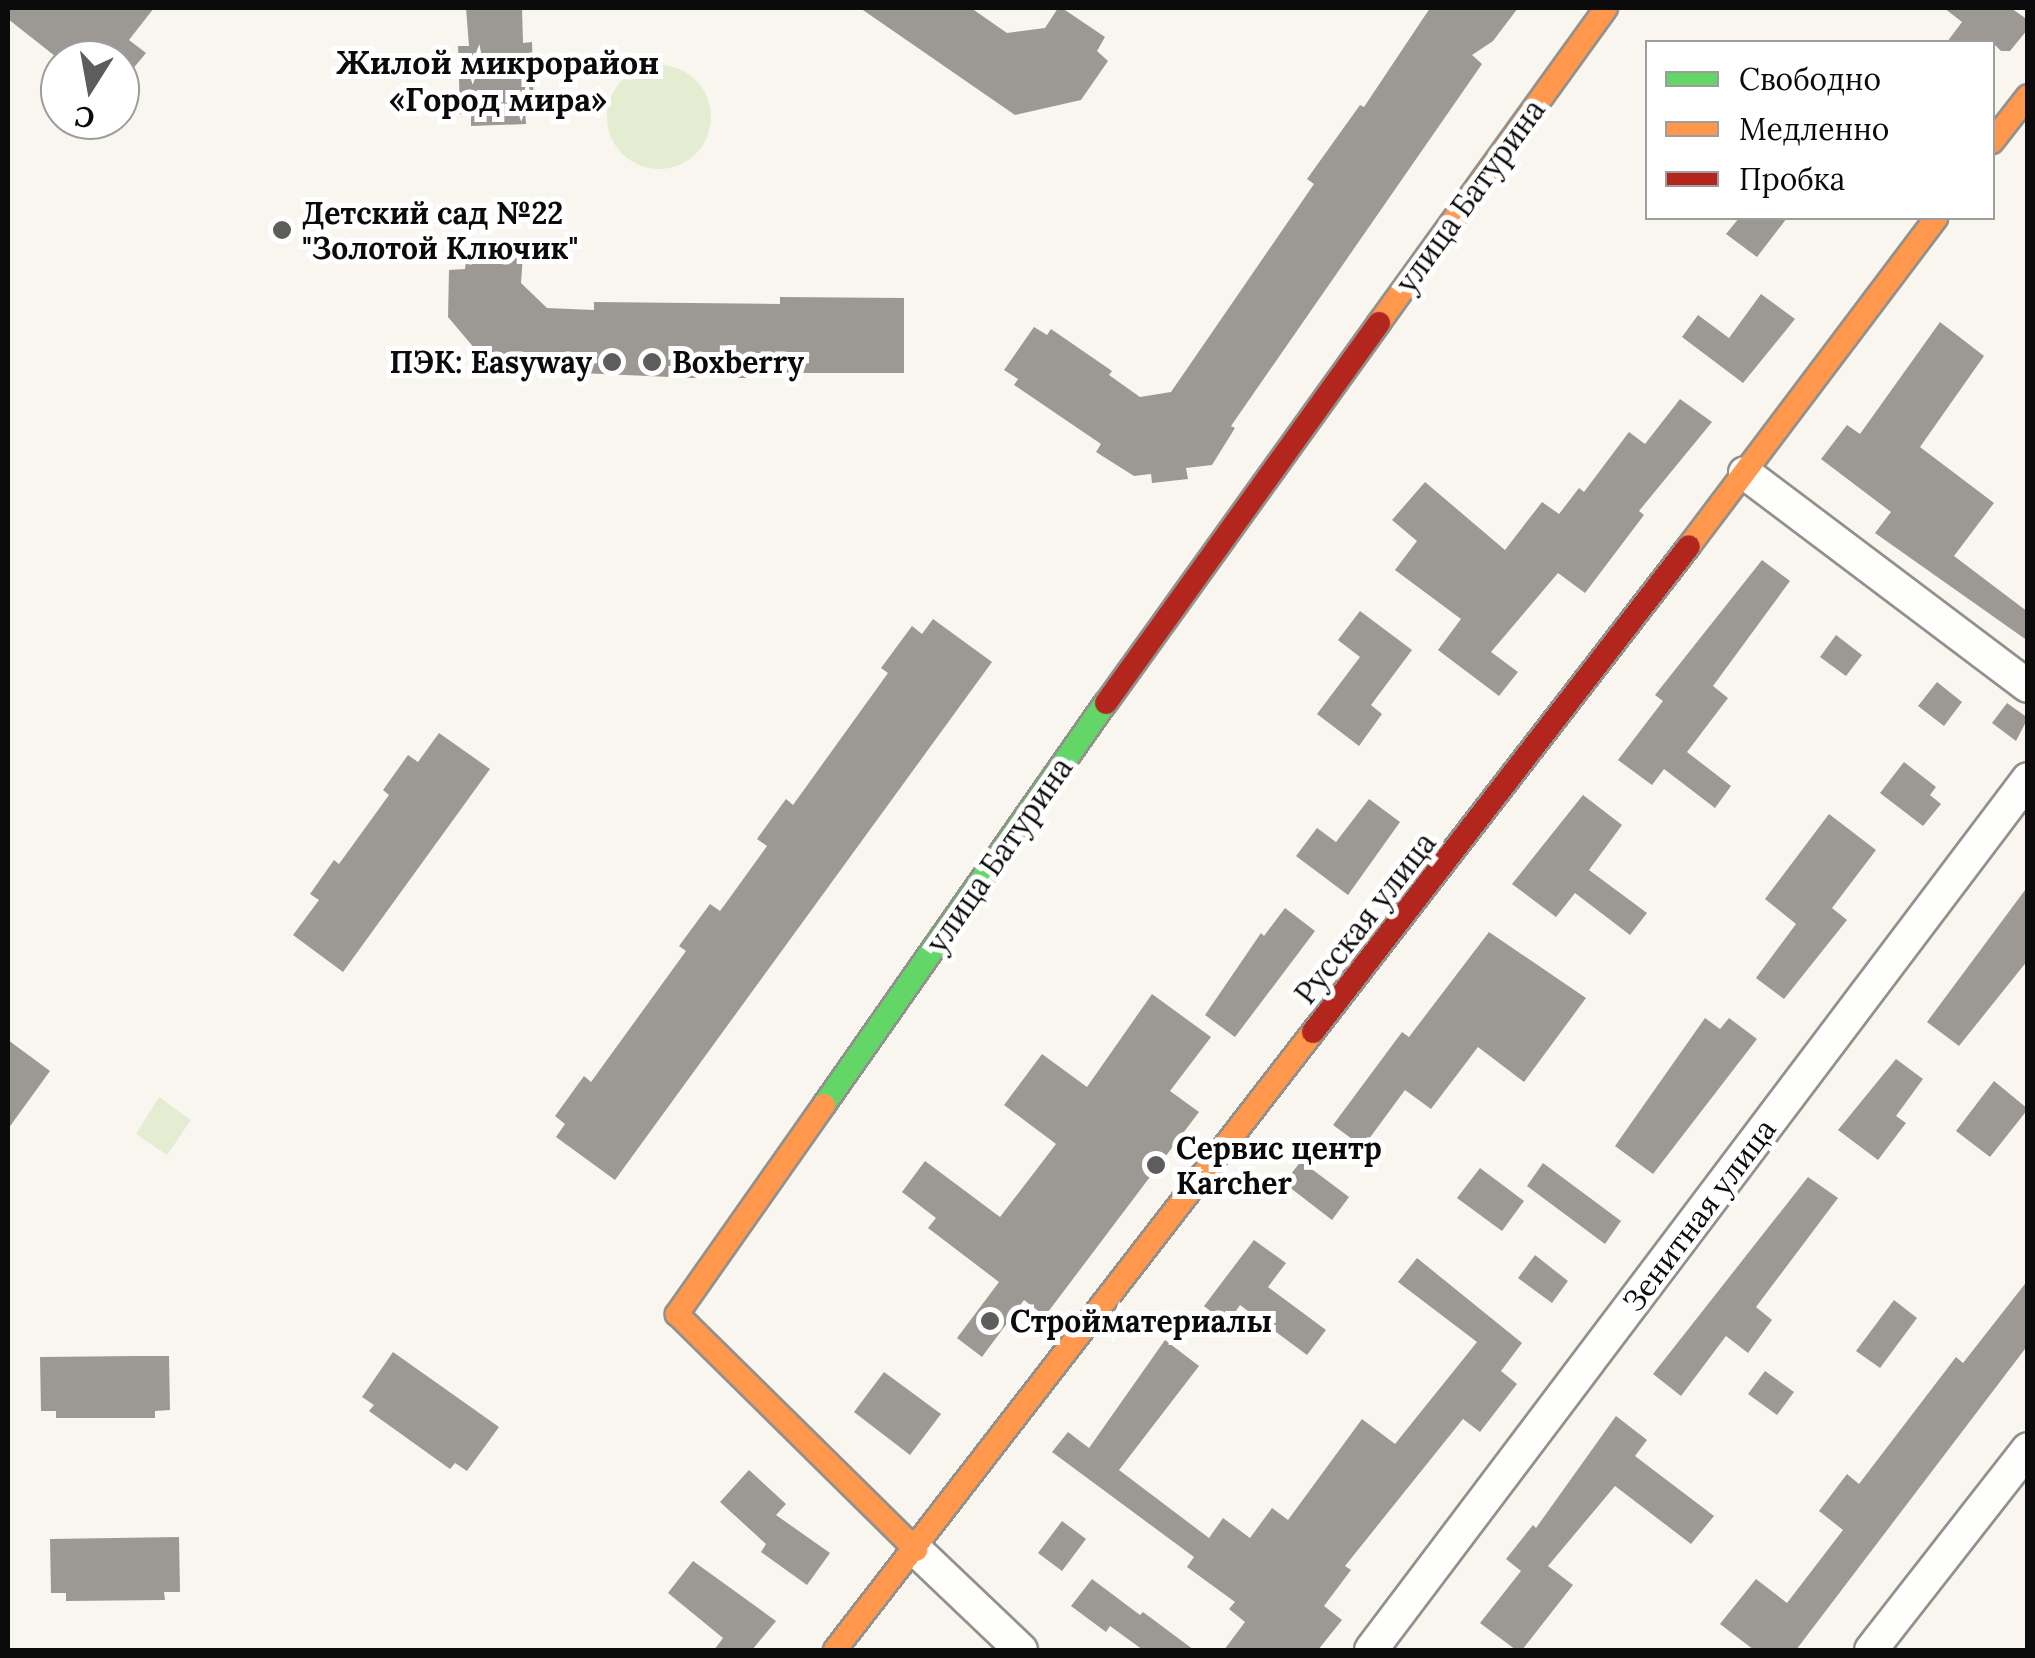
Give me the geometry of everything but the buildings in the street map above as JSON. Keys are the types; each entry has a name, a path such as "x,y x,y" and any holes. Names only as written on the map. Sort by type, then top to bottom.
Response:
{"street":[{"name":"улица Батурина","path":"1021,1650 676,1314 1176,604 1606,8"},
{"path":"1995,138 2028,96"},
{"name":"Русская улица","path":"835,1650 1745,473 1935,220"},
{"path":"1745,473 2028,686"},
{"name":"Зенитная улица","path":"1371,1650 2028,779"},
{"path":"1871,1650 2028,1449"}],"green space":[{"path":"659,65 679,69 696,80 707,97 711,117 707,137 696,154 679,165 659,169 639,165 622,154 611,137 607,117 611,97 622,80 639,69"},
{"path":"159,1097 191,1120 167,1155 136,1134"}],"traffic: fast":[{"path":"824,1105 1106,703"}],"traffic: slow":[{"path":"1379,323 1606,8"},
{"path":"1995,138 2028,96"},
{"path":"1689,546 1934,220"},
{"path":"835,1650 1313,1032"},
{"path":"824,1105 677,1314 916,1550"}],"traffic: jam":[{"path":"1106,703 1379,323"},
{"path":"1313,1032 1689,546"}],"place":[{"name":"Детский сад №22 \"Золотой Ключик\"","path":"282,230"},
{"name":"ПЭК: Easyway","path":"612,362"},
{"name":"Boxberry","path":"652,362"},
{"name":"Сервис центр Karcher","path":"1156,1165"},
{"name":"Стройматериалы","path":"990,1321"}],"district":[{"name":"Жилой микрорайон «Город мира»","path":"498,82"}]}
